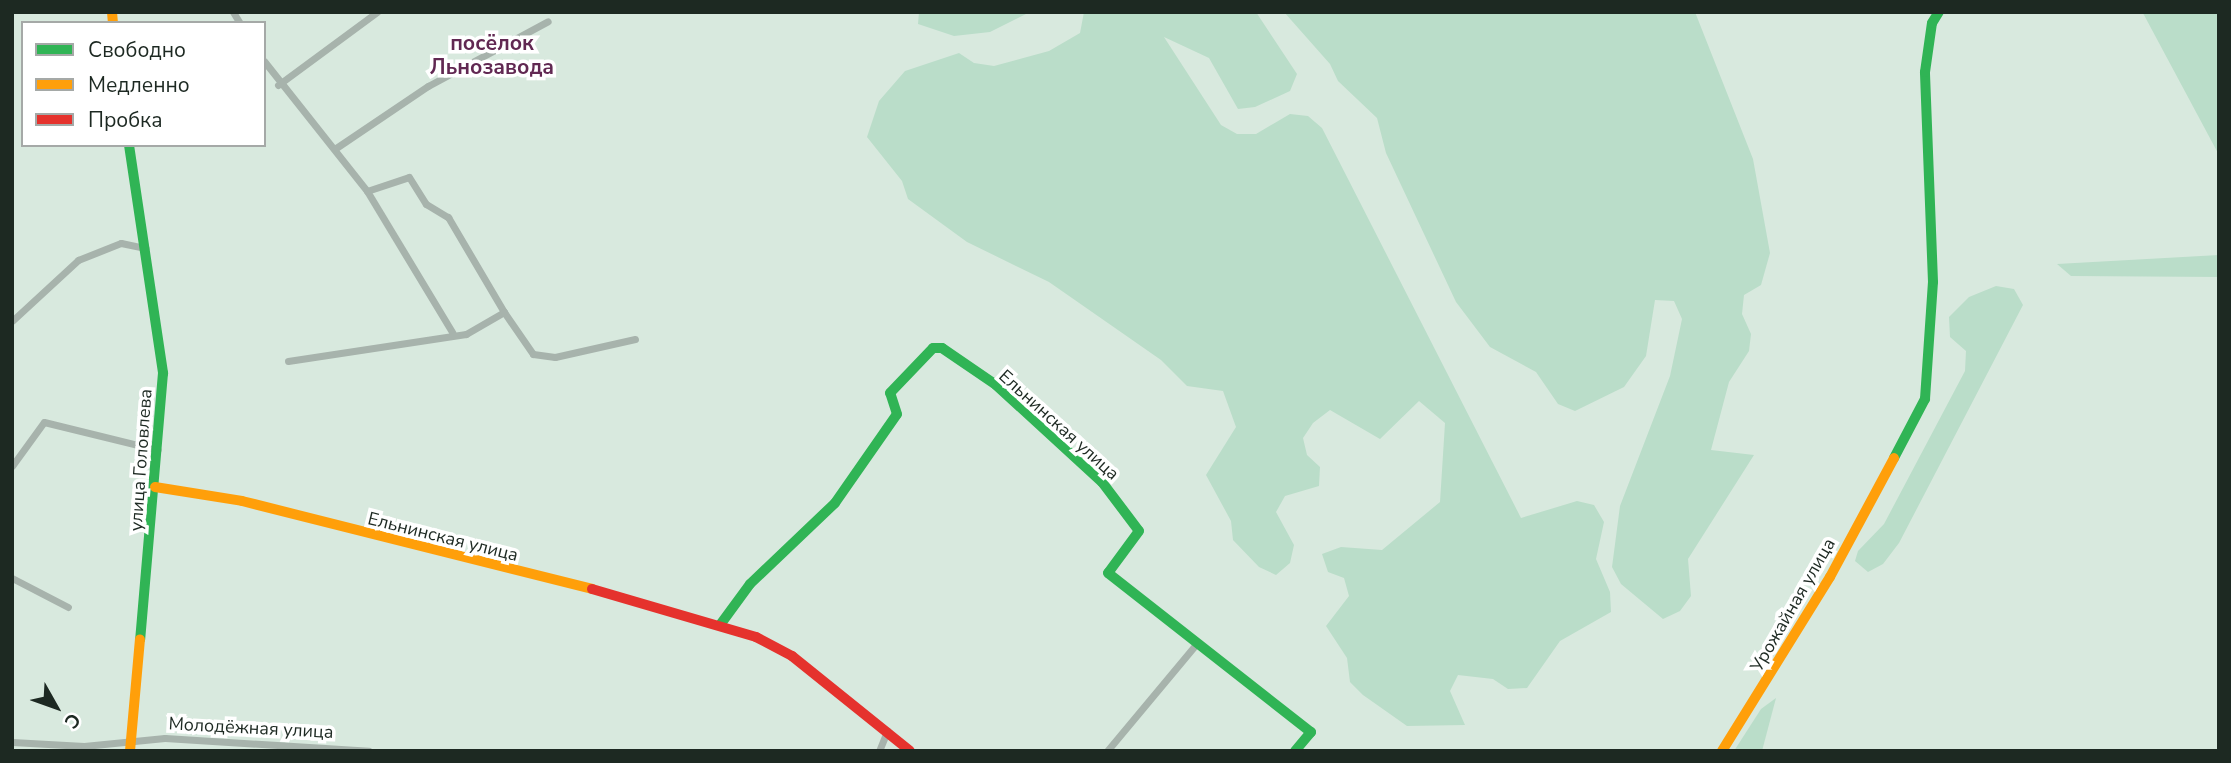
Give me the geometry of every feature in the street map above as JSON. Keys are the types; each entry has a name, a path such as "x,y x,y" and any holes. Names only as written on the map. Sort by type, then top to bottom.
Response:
{"street":[{"path":"278,85 377,12"},
{"path":"1927,12 1932,23"},
{"path":"1932,23 1939,12"},
{"path":"336,148 428,86 548,21"},
{"name":"Урожайная улица","path":"1722,751 1830,577 1925,399 1933,282 1925,72 1932,23"},
{"path":"266,64 278,85 336,148 367,191 452,332"},
{"name":"улица Головлева","path":"130,147 163,373 131,745"},
{"path":"367,191 409,177 426,204 449,217 506,316 533,354 555,357 635,339"},
{"path":"12,321 78,260 121,243 145,248"},
{"path":"288,361 443,333 466,334 506,316"},
{"name":"Ельнинская улица","path":"720,625 750,584 835,503 897,414 890,393 933,348 996,385 1102,482 1139,531 1108,573 1311,732 1295,751"},
{"path":"12,466 44,422 158,450"},
{"name":"Ельнинская улица","path":"155,488 242,501 720,625 792,656 910,751"},
{"path":"12,578 68,607"},
{"path":"1107,751 1197,643"},
{"path":"879,751 887,731"},
{"name":"Молодёжная улица","path":"12,742 84,746 369,751"}],"green space":[{"path":"919,12 1030,12 990,32 954,36 918,24"},
{"path":"1084,12 1256,12 1297,74 1290,91 1255,107 1238,109 1209,58 1164,37 1221,125 1237,134 1256,134 1290,114 1308,116 1322,128 1521,518 1577,501 1594,505 1604,522 1596,559 1610,592 1611,612 1560,641 1527,688 1508,689 1493,679 1458,675 1450,691 1465,725 1407,726 1363,695 1350,682 1347,658 1326,626 1349,596 1344,578 1328,572 1322,554 1341,547 1382,550 1440,502 1445,423 1419,401 1380,439 1330,410 1313,423 1303,438 1307,455 1320,467 1319,486 1285,496 1276,512 1294,545 1290,563 1276,575 1259,567 1233,540 1231,521 1206,475 1236,427 1223,391 1187,386 1161,360 1049,282 967,242 908,199 902,181 867,137 879,101 905,71 959,53 974,63 994,66 1049,51 1080,33"},
{"path":"1284,12 1695,12 1753,159 1770,253 1761,285 1744,295 1742,314 1751,334 1749,351 1729,382 1711,450 1754,455 1688,559 1691,596 1680,611 1663,619 1621,584 1612,567 1620,506 1670,376 1682,319 1674,301 1655,300 1646,356 1624,387 1575,411 1558,404 1536,372 1490,347 1456,302 1386,153 1377,118 1338,81 1330,64"},
{"path":"2142,12 2219,12 2219,155 2144,15"},
{"path":"2219,255 2219,277 2071,276 2057,264"},
{"path":"1996,286 2014,289 2023,305 1899,543 1883,564 1868,572 1855,561 1858,551 1884,524 1965,371 1966,351 1950,337 1949,317 1969,297"},
{"path":"1776,698 1762,751 1734,751 1761,709"}],"traffic: fast":[{"path":"1894,458 1925,399 1933,282 1925,72 1932,23 1939,12"},
{"path":"129,147 163,373 140,639"},
{"path":"720,625 750,584 835,503 897,414 890,393 933,348 942,348 996,385 1102,482 1139,531 1108,573 1311,732 1295,751"}],"traffic: slow":[{"path":"112,12 113,21"},
{"path":"1722,751 1830,577 1894,458"},
{"path":"155,487 242,501 592,589"},
{"path":"130,751 140,639"}],"traffic: jam":[{"path":"592,589 756,637 792,656 910,751"}],"district":[{"name":"посёлок Льнозавода","path":"492,55"}]}
